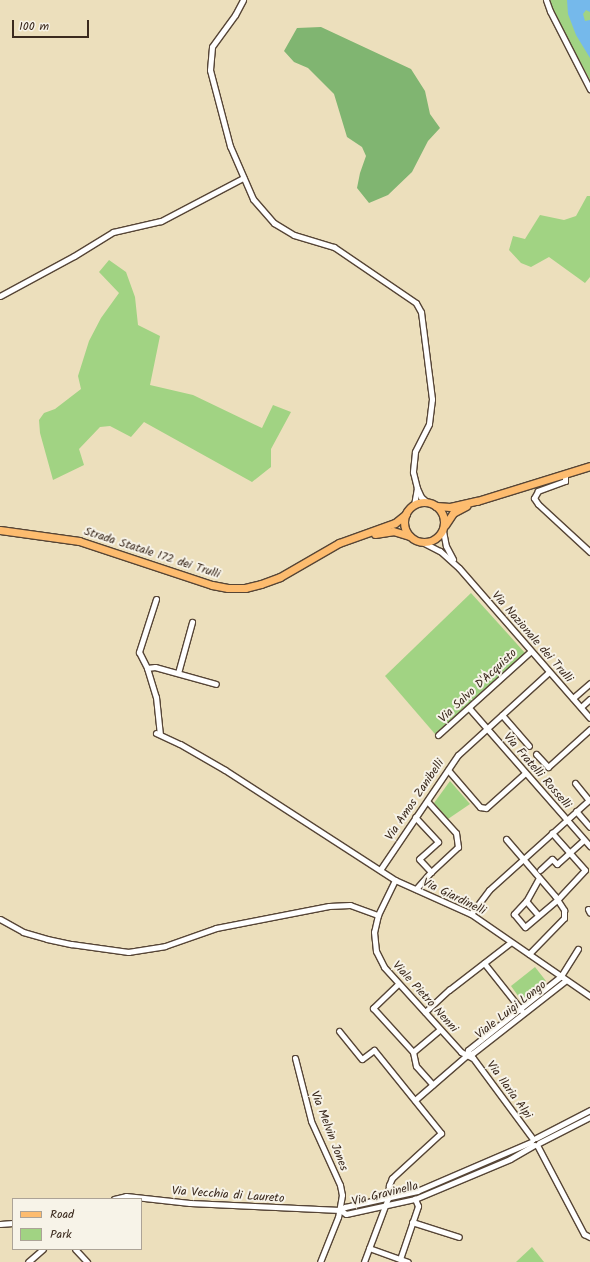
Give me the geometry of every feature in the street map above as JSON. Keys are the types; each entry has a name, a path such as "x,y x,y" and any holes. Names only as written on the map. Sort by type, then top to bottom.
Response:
{"main road":[{"path":"414,505 419,503 428,503 436,506 450,507 477,501 590,466"},
{"path":"424,543 434,540 444,528 453,513 477,501"},
{"name":"Strada Statale 172 dei Trulli","path":"0,530 79,541 212,585 228,588 245,588 280,577 339,543 395,523 414,505"},
{"path":"436,506 444,517 444,528"},
{"path":"406,514 405,528 409,536"},
{"name":"Strada Statale 172 dei Trulli","path":"359,536 393,531 424,543"}],"street":[{"path":"243,0 235,15 212,47 210,59 213,86 230,146 253,199 274,223 294,236 334,247 416,303 420,312 432,399 429,424 414,452 413,472 421,497 428,503"},
{"path":"546,0 550,11 590,89"},
{"path":"0,296 74,256 113,232 161,220 243,178"},
{"path":"566,474 564,481 538,491 534,498 538,504 590,552"},
{"path":"414,505 417,488"},
{"name":"Via Nazionale dei Trulli","path":"444,528 446,546 459,568"},
{"name":"Via Nazionale dei Trulli","path":"424,543 440,551 459,568 590,718"},
{"path":"156,599 139,652 147,668 155,667 216,684"},
{"path":"178,673 192,622"},
{"name":"Via Salvo D'Acquisto","path":"438,735 530,651"},
{"name":"Via Giardinelli","path":"147,668 156,697 158,734 225,770 395,880 471,914 590,996"},
{"name":"Via Amos Zanibelli","path":"380,870 458,754 549,672"},
{"path":"573,698 590,683"},
{"path":"581,707 590,699"},
{"name":"Via Fratelli Rosselli","path":"469,708 590,846"},
{"path":"502,715 529,746"},
{"path":"536,754 548,767 590,729"},
{"path":"448,770 480,807 486,808 525,773"},
{"path":"471,914 489,890 522,858 589,799 574,783"},
{"path":"416,889 431,872 458,847 458,839 448,823 427,801"},
{"path":"576,811 590,827"},
{"path":"415,817 438,842 419,859 431,872"},
{"path":"539,878 526,901 514,914 526,927 557,900 585,870 552,833"},
{"path":"506,839 564,910 564,918 529,954"},
{"path":"540,870 552,859 557,864 584,840"},
{"name":"Viale Pietro Nenni","path":"395,880 378,914 374,932 376,951 384,967 398,984 440,1029 467,1055"},
{"path":"526,901 538,915"},
{"path":"0,919 23,932 46,939 128,952 165,946 216,928 329,906 350,905 378,914"},
{"path":"425,1012 449,990 511,942"},
{"name":"Viale Luigi Longo","path":"467,1055 468,1050 561,976 578,949"},
{"path":"484,963 524,1013"},
{"name":"Viale Luigi Longo","path":"414,1100 467,1055 566,980"},
{"path":"398,984 373,1008 413,1052 416,1066 433,1085"},
{"path":"413,1052 440,1029"},
{"path":"339,1031 362,1059 374,1050 441,1133 392,1178 389,1185 388,1198 364,1262"},
{"name":"Via Ilaria Alpi","path":"467,1055 473,1058 535,1142 584,1234 590,1237"},
{"name":"Via Melvin Jones","path":"295,1058 311,1121 340,1185 342,1195 340,1210 320,1262"},
{"name":"Via Gravinella","path":"590,1110 535,1142 510,1158 415,1199 346,1214 340,1210 345,1207 417,1192 535,1142 590,1117"},
{"name":"Via Vecchia di Laureto","path":"118,1198 126,1196 190,1203 340,1210"},
{"path":"400,1259 418,1206 415,1199"},
{"path":"412,1222 459,1237"},
{"path":"0,1224 12,1223"},
{"path":"370,1248 408,1262"},
{"path":"28,1262 42,1250"},
{"path":"76,1250 87,1262"}],"green space":[{"path":"550,0 590,0 590,80 552,9"},
{"path":"321,27 411,69 425,91 430,114 440,128 428,141 412,172 388,195 369,203 357,188 366,156 362,147 347,137 334,94 308,68 294,62 284,51 297,28"},
{"path":"587,196 590,196 590,277 585,283 549,257 531,267 521,263 509,250 513,236 525,239 540,215 564,220 576,216"},
{"path":"109,260 126,272 135,297 138,325 160,336 150,385 193,395 262,428 273,405 291,412 271,449 271,467 252,482 144,422 131,437 110,426 100,427 79,449 84,465 53,480 40,433 39,420 44,413 55,409 81,389 78,376 89,341 101,318 119,293 99,272"},
{"path":"471,593 525,653 435,734 385,676"},
{"path":"450,781 470,804 448,819 434,803"},
{"path":"535,967 546,981 521,1000 511,986"},
{"path":"532,1247 544,1262 516,1262"}],"water":[{"path":"567,0 590,0 590,12 586,10 583,14 585,21 590,20 590,58 576,35 568,14"}]}
